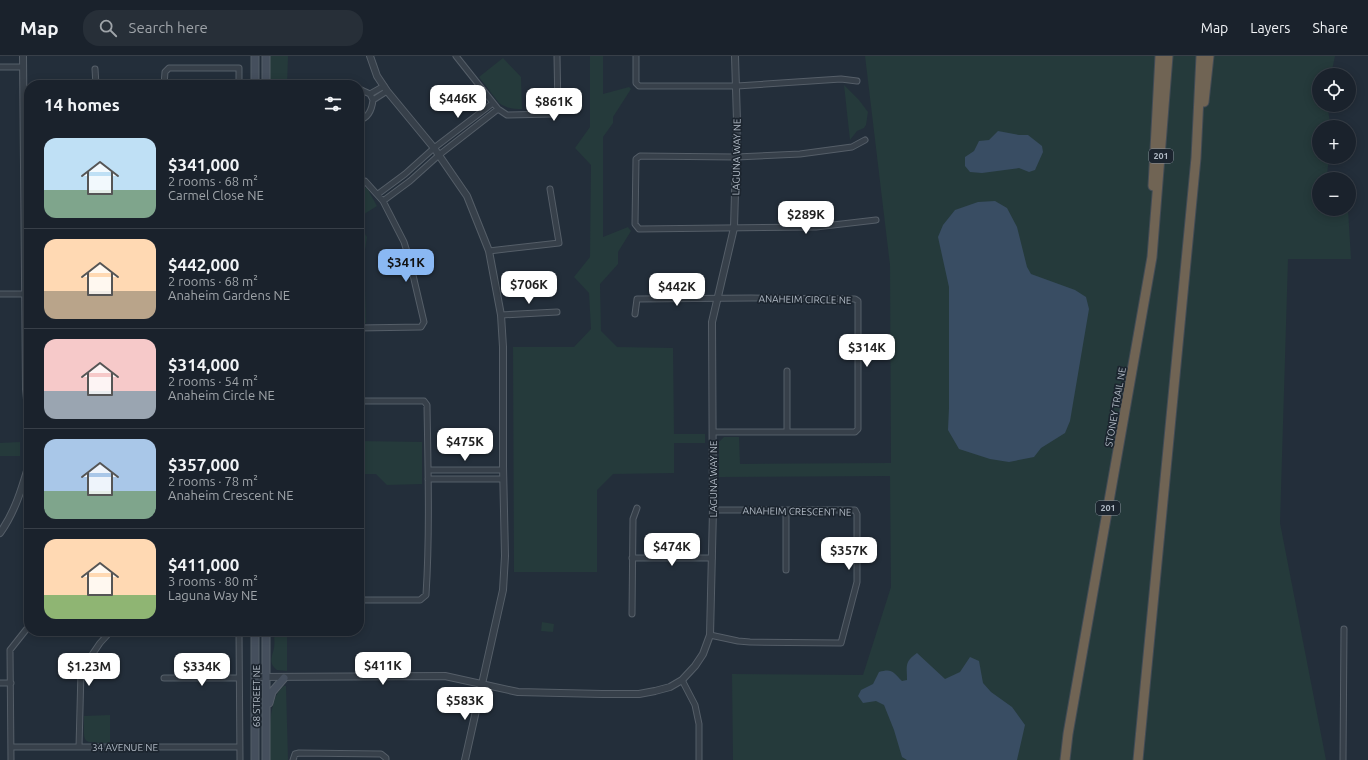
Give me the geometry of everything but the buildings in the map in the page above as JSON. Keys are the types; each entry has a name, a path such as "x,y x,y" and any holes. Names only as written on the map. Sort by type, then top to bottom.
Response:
{"highway":[{"path":"1152,257 1153,170 1160,56"},
{"name":"STONEY TRAIL NE","path":"1065,760 1068,734 1152,257 1168,56"},
{"path":"1138,760 1196,158 1201,56"},
{"path":"1196,158 1201,136 1209,56"}],"main road":[{"path":"255,56 255,80"},
{"path":"266,56 266,80"},
{"name":"68 STREET NE","path":"255,636 255,760"},
{"name":"68 STREET NE","path":"266,636 266,760"},
{"path":"266,711 272,692 284,678"}],"street":[{"path":"23,56 24,82"},
{"path":"370,56 377,76 385,89 434,148 467,196 489,251 501,315 503,347 503,479 505,556 503,590 465,760 468,760"},
{"path":"456,56 492,103 507,115 554,114 558,111 557,56"},
{"path":"636,56 636,82 639,86 737,86 841,79 857,81"},
{"name":"LAGUNA WAY NE","path":"255,678 445,676 518,692 639,694 670,687 682,680 695,666 703,654 710,635 713,510 712,322 734,228 737,86 735,56"},
{"path":"0,67 23,67"},
{"path":"164,80 164,72 169,68 239,68 239,80"},
{"path":"95,69 96,80"},
{"path":"370,94 385,89"},
{"path":"364,118 371,111 374,100 385,89"},
{"path":"364,91 370,94 374,100"},
{"path":"378,194 405,174 434,148 492,103"},
{"path":"383,201 410,180 438,155 498,109"},
{"path":"865,140 852,147 839,150 800,154 736,157 640,156 636,159 635,224 639,229 734,228 816,226 876,220"},
{"path":"364,181 383,201 404,242 424,322 421,327 364,328"},
{"path":"489,251 560,242 550,189"},
{"path":"396,261 409,258"},
{"path":"0,294 24,294"},
{"path":"635,314 637,299 718,298"},
{"name":"ANAHEIM CIRCLE NE","path":"713,432 855,432 858,429 858,301 855,299 718,298"},
{"path":"501,315 557,312"},
{"path":"787,371 787,432"},
{"path":"364,401 424,401 427,405 428,470 428,559 426,594 420,600 364,600"},
{"path":"428,470 503,470"},
{"path":"0,533 8,522 24,479"},
{"path":"428,479 503,479"},
{"path":"632,614 633,519 637,508"},
{"name":"ANAHEIM CRESCENT NE","path":"710,635 750,642 841,643 857,582 857,514 855,510 713,510"},
{"path":"786,510 786,570"},
{"path":"632,558 712,558"},
{"path":"1343,760 1344,629"},
{"path":"11,760 10,650 24,632"},
{"path":"79,747 81,671 106,636"},
{"path":"239,636 240,760"},
{"path":"164,678 239,678"},
{"path":"682,680 695,705 699,724 699,760"},
{"path":"0,683 11,683"},
{"name":"34 AVENUE NE","path":"11,747 240,747"},
{"path":"293,760 294,754 299,752 381,754 386,758 386,760"}],"green space":[{"path":"270,56 288,56 287,80 270,80"},
{"path":"590,56 603,56 603,94 629,87 631,89 613,117 613,123 603,137 603,237 628,227 631,231 618,252 618,264 600,284 601,331 617,347 673,348 674,434 705,434 705,443 674,443 674,473 613,474 597,490 597,572 514,572 513,347 574,347 591,329 589,293 574,277 590,257 591,165 575,148 590,127"},
{"path":"865,56 1335,56 1332,68 1312,68 1312,112 1328,112 1330,120 1312,120 1312,164 1328,164 1327,172 1312,172 1312,216 1348,216 1351,259 1288,259 1280,523 1326,760 733,760 732,674 863,675 891,587 890,476 719,477 719,442 724,437 739,437 740,464 891,463 890,265"},
{"path":"503,58 521,77 522,109 510,108 499,103 479,77"},
{"path":"844,85 859,100 868,112 866,125 864,128 857,131 850,140"},
{"path":"364,187 367,188 377,206 364,214"},
{"path":"364,232 367,237 364,256"},
{"path":"364,256 366,323 364,323"},
{"path":"364,441 422,442 422,484 387,485 376,474 364,474"},
{"path":"20,442 20,456 0,456 0,443"},
{"path":"542,622 554,624 553,632 541,631"},
{"path":"274,636 287,636 287,671 277,670 272,665"},
{"path":"284,686 286,686 288,760 269,760 270,720 272,709 279,692"},
{"path":"110,715 110,743 93,743 86,740 84,737 84,716"}],"water":[{"path":"998,131 1028,135 1042,146 1043,152 1035,170 1029,172 1019,168 982,173 970,172 965,166 965,157 974,151 979,141 989,140"},
{"path":"995,201 1007,208 1017,227 1027,267 1031,274 1075,290 1086,297 1089,309 1070,421 1065,433 1041,448 1034,457 1009,462 990,459 959,449 948,430 949,287 938,237 943,225 955,210 978,202"},
{"path":"917,653 945,679 960,672 970,657 979,661 983,683 991,692 1012,707 1025,725 1017,760 907,760 902,757 894,730 884,705 876,701 863,703 858,696 861,690 873,684 879,672 887,670 894,673 902,681 907,680 908,662"}]}
